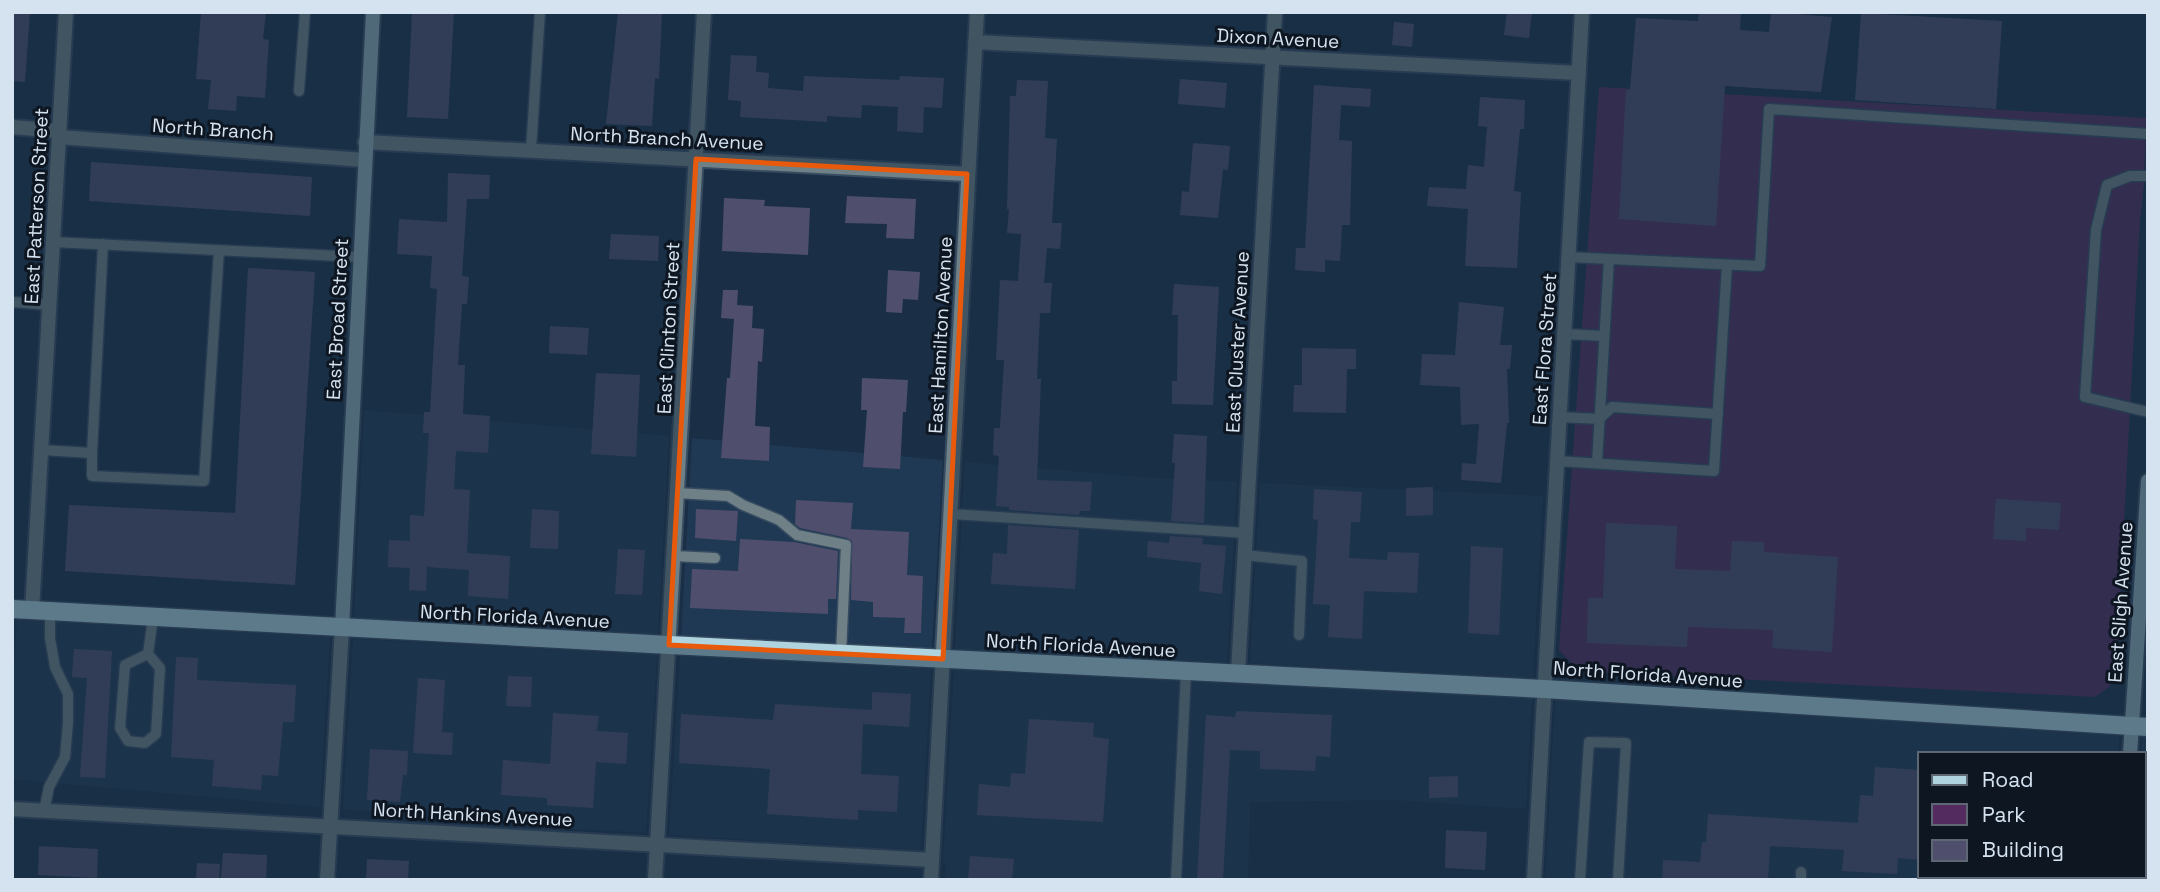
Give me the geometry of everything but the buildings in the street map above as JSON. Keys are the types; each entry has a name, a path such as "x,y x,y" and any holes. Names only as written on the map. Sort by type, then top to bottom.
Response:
{"main road":[{"name":"North Florida Avenue","path":"12,609 1544,689 2139,727"}],"street":[{"name":"East Patterson Street","path":"41,611 41,450 66,12"},
{"name":"East Broad Street","path":"342,628 373,12"},
{"name":"East Clinton Street","path":"655,880 704,12"},
{"name":"East Hamilton Avenue","path":"931,880 977,12"},
{"name":"East Cluster Avenue","path":"1238,673 1275,12"},
{"name":"East Flora Street","path":"1534,880 1582,12"},
{"name":"Dixon Avenue","path":"975,42 1579,73"},
{"name":"North Branch","path":"12,127 59,134 364,160"},
{"name":"North Branch Avenue","path":"365,142 967,174"},
{"name":"East Sligh Avenue","path":"2131,752 2139,727 2148,481"},
{"path":"327,880 342,628"},
{"name":"North Hankins Avenue","path":"12,809 932,860"}],"lane":[{"path":"299,91 305,12"},
{"path":"531,150 540,12"},
{"path":"1569,257 1760,266 1769,109 2148,134"},
{"path":"2148,176 2130,176 2106,185 2096,230 2085,397 2148,412"},
{"path":"53,242 360,257"},
{"path":"103,244 92,475 204,481 219,250"},
{"path":"1597,463 1609,259"},
{"path":"1557,461 1714,471 1727,265"},
{"path":"12,302 49,305"},
{"path":"1564,334 1605,336"},
{"path":"1559,417 1599,419 1612,407 1718,414"},
{"path":"41,450 92,453"},
{"path":"677,492 728,496 779,520 797,535 846,545 841,654"},
{"path":"951,514 1246,533"},
{"path":"1244,555 1302,561 1298,635"},
{"path":"674,556 715,558"},
{"path":"41,611 50,638 55,667 68,694 65,757 49,787 44,811"},
{"path":"148,654 125,665 120,728 128,741 145,743 156,734 160,668 148,654 153,617"},
{"path":"1176,880 1186,671"},
{"path":"1580,880 1588,741 1626,743 1618,880"}],"highlighted area":[{"path":"696,159 967,174 943,659 669,645"}],"shaded area":[{"path":"364,410 669,436 658,634 354,618"},
{"path":"692,438 943,460 932,649 681,636"},
{"path":"965,462 1237,482 1227,662 955,650"},
{"path":"1260,483 1543,496 1533,678 1250,663"},
{"path":"17,620 330,637 320,807 12,779 12,695"},
{"path":"353,639 657,655 646,833 535,827 343,809"},
{"path":"680,656 931,669 921,850 669,835"},
{"path":"954,670 1532,698 1526,809 1395,800 1250,802 1248,880 945,880 946,865 943,864"},
{"path":"1555,700 2119,736 2118,752 1918,752 1918,878 2113,880 1545,880"},
{"path":"2142,737 2148,737 2148,880 2136,880 2146,878 2146,752 2141,752"}],"green space":[{"path":"1599,87 2146,118 2116,674 2109,687 2095,697 1592,672 1574,666 1559,650"}]}
